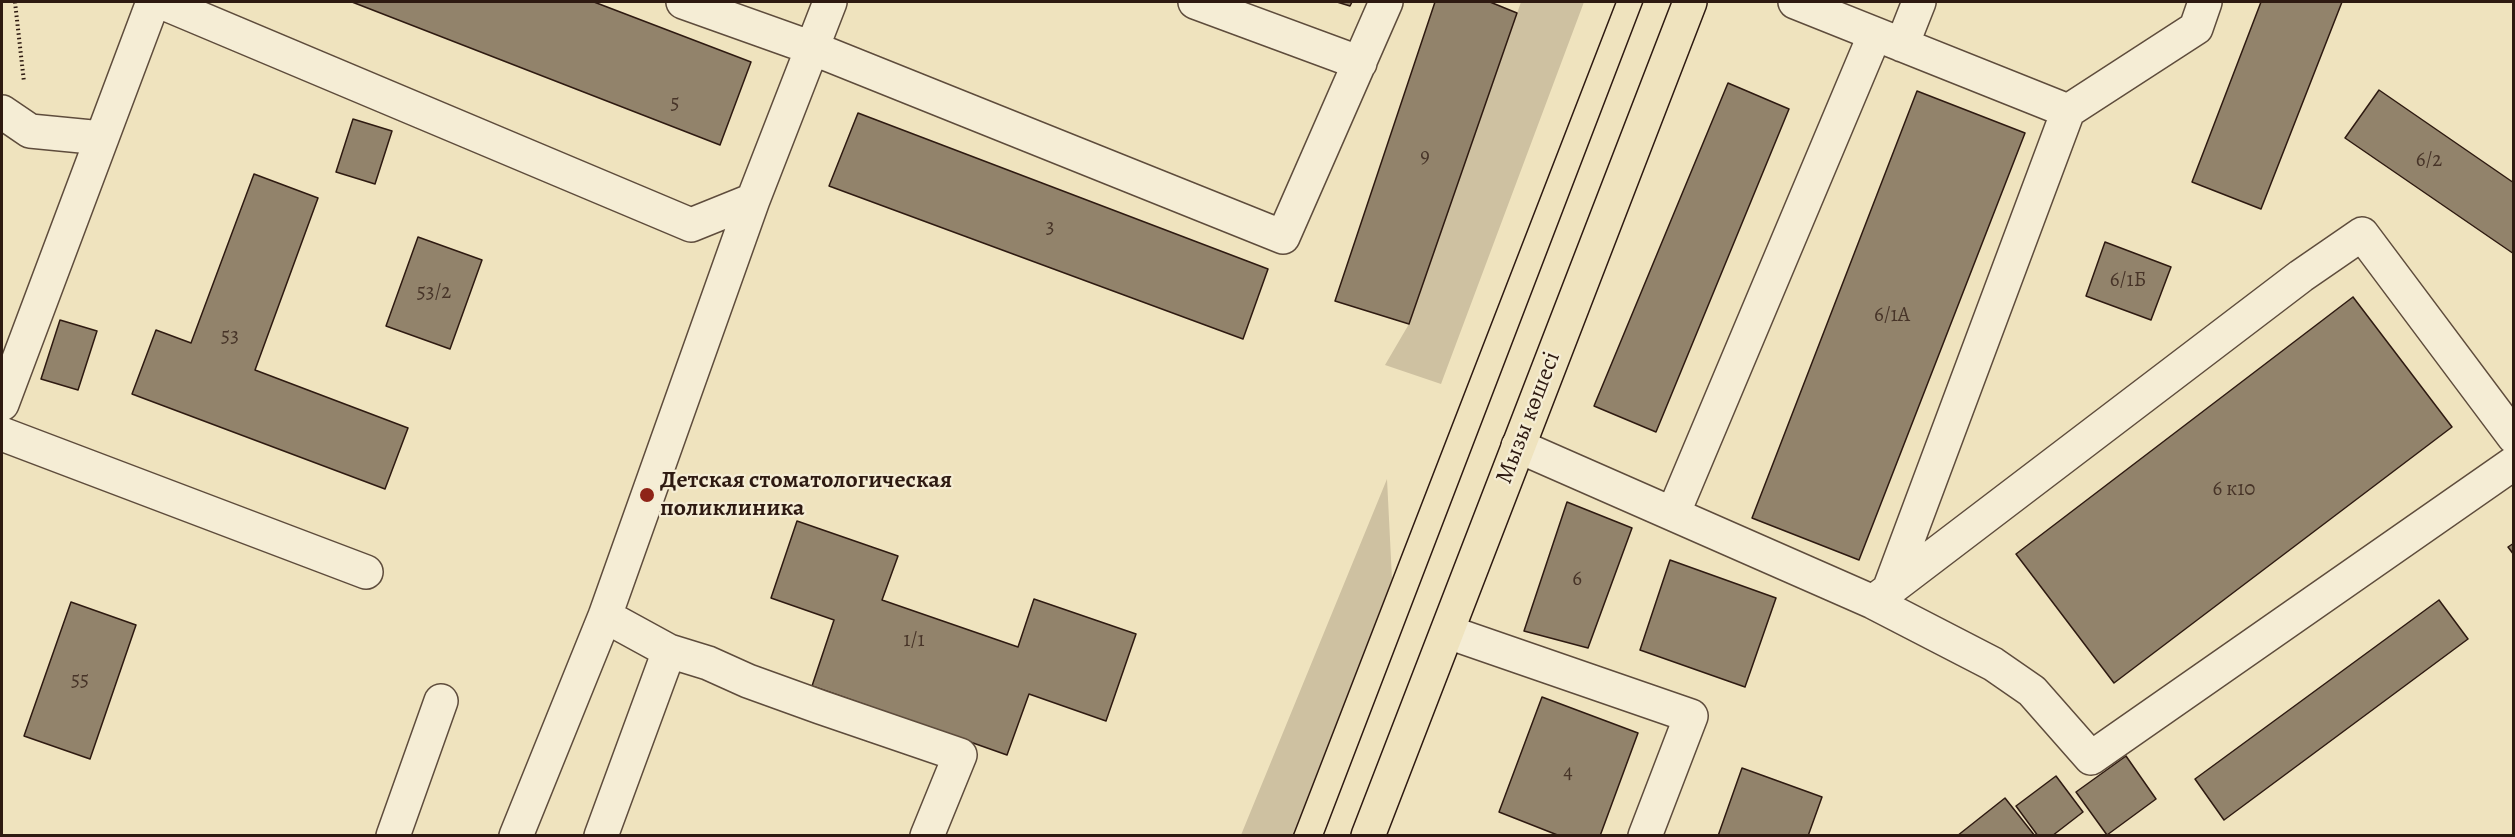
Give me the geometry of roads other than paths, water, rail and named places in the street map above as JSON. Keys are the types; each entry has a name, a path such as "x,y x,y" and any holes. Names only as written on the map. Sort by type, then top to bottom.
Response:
{"main road":[{"name":"Мызы көшесі","path":"1368,836 1690,2"}],"street":[{"path":"2,404 153,2"},
{"path":"161,2 691,225 753,200"},
{"path":"683,2 812,48 1283,237 1386,2"},
{"path":"516,836 605,616 753,200 830,2"},
{"path":"1195,2 1360,63"},
{"path":"1795,2 2068,111"},
{"path":"1673,514 1888,39 1919,2"},
{"path":"1881,596 2068,111 2196,28 2205,2"},
{"path":"2,112 30,131 102,138"},
{"path":"1881,596 2301,276 2362,234 2514,438"},
{"path":"2,434 366,572"},
{"path":"1518,446 1673,514 1881,596 1993,664 2032,691 2091,758 2514,463"},
{"path":"605,616 669,651 708,663 748,681 820,707 960,755 927,836"},
{"path":"1448,632 1691,717 1645,836"},
{"path":"601,836 669,651"},
{"path":"393,836 441,701"}],"tram line":[{"path":"1293,836 1616,2"},
{"path":"1323,836 1643,2"}],"place":[{"name":"Детская стоматологическая поликлиника","path":"647,495"}]}
